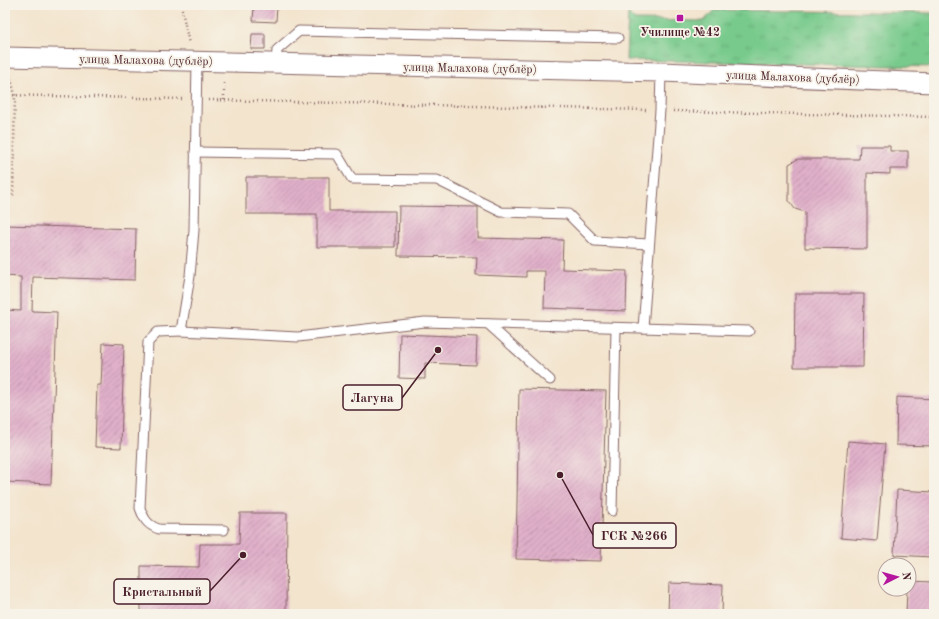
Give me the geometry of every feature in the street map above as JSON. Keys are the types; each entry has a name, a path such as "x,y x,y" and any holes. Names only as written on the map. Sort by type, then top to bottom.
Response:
{"street":[{"name":"улица Малахова (дублёр)","path":"7,65 195,61 661,72 934,83"}],"lane":[{"path":"276,63 277,50 299,31 618,38"},
{"path":"181,331 190,276 194,230 197,100 195,61"},
{"path":"643,328 660,110 661,72"},
{"path":"195,152 337,154 352,178 437,180 501,212 568,214 595,241 649,244"},
{"path":"224,530 159,528 150,526 144,518 140,508 148,342 158,332 181,331 298,337 425,322 749,331"},
{"path":"488,324 550,380"},
{"path":"612,511 616,328"}],"path":[{"path":"181,5 195,61"},
{"path":"7,65 15,95 13,196"},
{"path":"224,75 224,100"},
{"path":"5,95 934,117"}],"green space":[{"path":"714,10 934,13 934,67 626,60 628,13 635,20 704,21"}],"building":[{"path":"254,5 277,5 276,22 253,21"},
{"path":"252,34 265,34 265,49 251,49"},
{"path":"860,146 890,146 890,151 908,151 908,169 890,169 890,174 867,173 867,249 805,248 805,212 795,209 789,201 789,164 798,159 859,159"},
{"path":"246,177 329,177 329,211 395,211 395,247 317,247 317,214 246,214"},
{"path":"399,206 478,207 478,238 563,240 562,269 627,271 626,311 544,308 545,271 526,271 526,277 476,275 477,257 398,256"},
{"path":"5,225 136,229 135,280 33,277 32,311 57,312 51,484 5,482 5,310 21,311 21,277 5,276"},
{"path":"795,294 864,294 863,367 794,367"},
{"path":"400,334 477,337 476,365 425,363 425,379 399,378"},
{"path":"103,343 124,344 121,448 95,447 97,385 101,385"},
{"path":"519,389 606,391 601,561 516,559"},
{"path":"897,397 934,399 934,446 896,445"},
{"path":"848,441 885,444 877,541 841,538"},
{"path":"897,490 934,492 932,557 894,555"},
{"path":"240,513 287,513 286,614 141,612 141,566 199,567 200,544 239,544"},
{"path":"917,581 934,582 934,614 906,614 907,597 917,597"},
{"path":"669,583 723,585 722,614 668,614"}],"place":[{"name":"Училище №42","path":"680,18"},
{"name":"Лагуна","path":"438,350"},
{"name":"ГСК №266","path":"560,475"},
{"name":"Кристальный","path":"243,555"}]}
